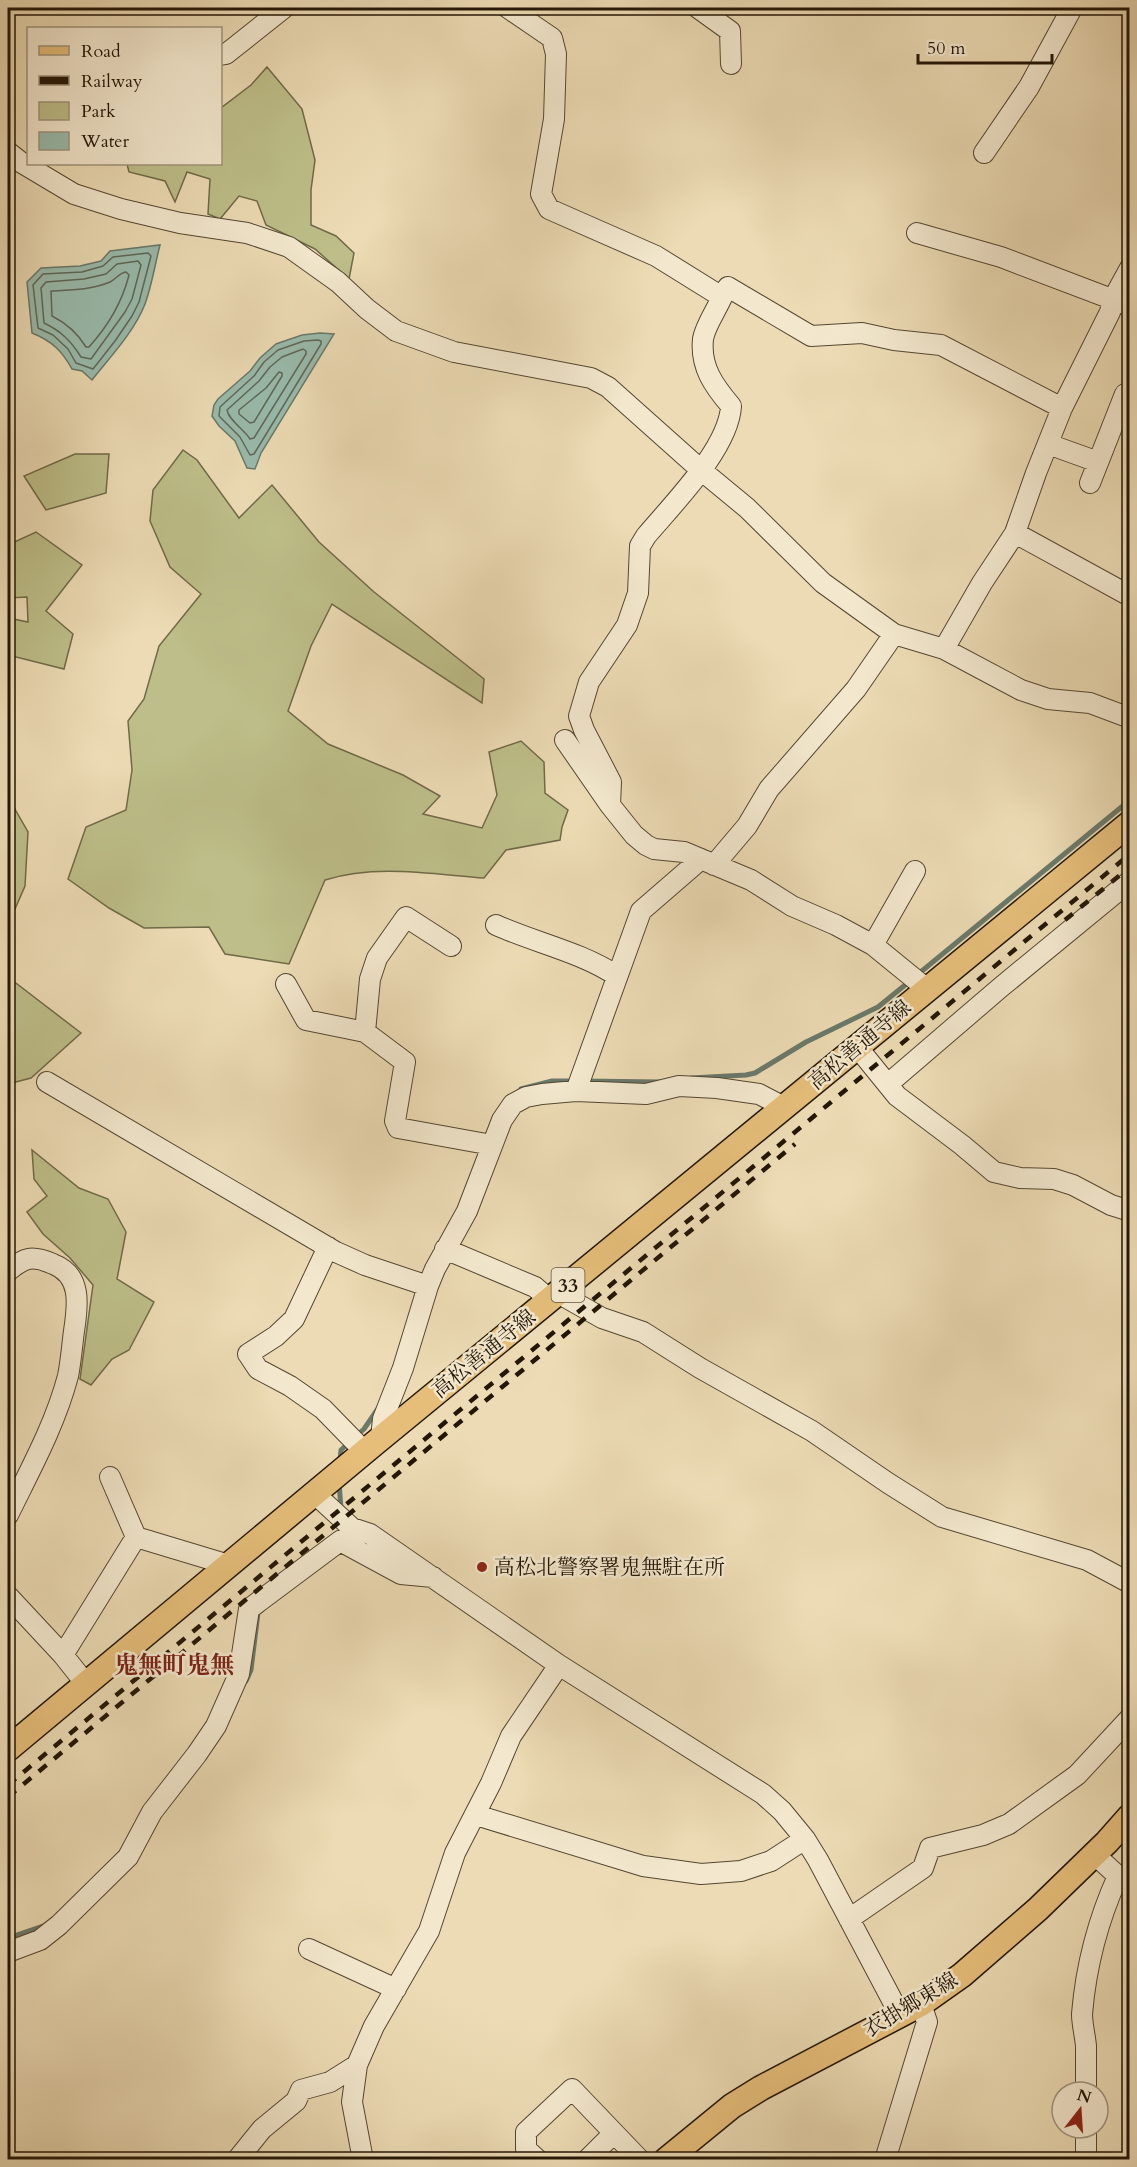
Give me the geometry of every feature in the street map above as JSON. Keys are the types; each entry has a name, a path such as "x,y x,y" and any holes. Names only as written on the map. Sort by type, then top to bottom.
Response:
{"main road":[{"name":"高松善通寺線","path":"8,1749 373,1445 1130,823"},
{"name":"衣掛郷東線","path":"666,2160 708,2123 752,2094 910,2009 969,1968 1038,1909 1130,1816"}],"street":[{"path":"222,55 226,54 284,8"},
{"path":"508,8 552,38 556,54 554,119 541,194 549,209 656,256 722,297"},
{"path":"698,8 730,31 731,64"},
{"path":"984,153 1029,87 1072,8"},
{"path":"34,165 74,194 111,206 180,223 247,233 289,247 338,282 389,325 406,334 454,352 591,378 608,387 747,508 823,583 894,634 944,649 1022,690 1048,699 1090,703 1130,718"},
{"path":"917,233 1000,256 1121,302"},
{"path":"944,649 982,584 1016,533 1062,408 1110,312 1121,302 1130,268"},
{"path":"610,805 611,782 584,730 579,716 580,706 589,682 627,625 638,593 640,546 701,470 716,447 730,416 731,406 711,382 706,370 703,338 728,286 811,336 862,333 894,340 941,345 1062,408"},
{"path":"1090,483 1125,394"},
{"path":"1048,444 1098,462"},
{"path":"1016,533 1130,596"},
{"path":"576,1091 641,911 708,862 747,826 769,789 856,689 894,634"},
{"path":"565,740 610,805 634,835 646,845 654,849 684,852 751,880 792,906 836,925 873,945 927,989"},
{"path":"873,945 915,871"},
{"path":"888,1084 1130,881"},
{"path":"365,1032 370,979 377,958 406,917 451,946"},
{"path":"496,925 525,938 598,963 617,976"},
{"path":"286,984 306,1020 365,1032 405,1062 395,1121 398,1128 492,1145"},
{"path":"858,1048 897,1096 994,1172 1020,1178 1054,1179 1073,1185 1111,1205 1130,1211"},
{"path":"47,1082 328,1247 365,1265 428,1286"},
{"path":"328,1247 294,1319 276,1336 248,1354 258,1369 290,1386 373,1445 403,1368 428,1286 466,1210 502,1120 513,1104 526,1097 576,1091 646,1094 679,1086 759,1094 784,1107"},
{"path":"446,1249 602,1318 643,1332 700,1368 812,1431 942,1517 1087,1560 1130,1583"},
{"path":"8,1271 22,1259 42,1260 62,1267 75,1282 78,1305 68,1376 40,1448 8,1515"},
{"path":"110,1477 136,1537 168,1549 229,1565"},
{"path":"315,1494 352,1528 370,1534 559,1665 763,1794 782,1811 805,1839 849,1919 910,2009 927,2022 885,2160"},
{"path":"63,1655 136,1537"},
{"path":"8,1952 40,1940 59,1925 128,1857 152,1812 198,1754 216,1726 239,1674 249,1609 339,1541 401,1574 434,1577"},
{"path":"8,1596 63,1655 86,1684"},
{"path":"363,2160 352,2102 357,2065 374,2026 429,1931 455,1852 476,1815 511,1736 559,1665"},
{"path":"849,1919 923,1868 930,1848 983,1834 1009,1824 1077,1775 1130,1719"},
{"path":"476,1815 643,1866 701,1874 741,1871 771,1861 805,1839"},
{"path":"1086,2080 1086,2045 1082,2016 1094,1938 1104,1907 1118,1876 1094,1854"},
{"path":"309,1949 396,1989"},
{"path":"237,2160 262,2129 296,2101 302,2090 330,2082 357,2065"},
{"path":"538,2160 526,2149 526,2132 572,2089 640,2160"},
{"path":"587,2160 614,2133"},
{"path":"1086,2140 1086,2160"}],"green space":[{"path":"267,67 302,109 315,160 311,190 311,225 336,236 354,253 349,279 315,249 266,225 257,201 239,196 220,219 208,214 210,179 187,172 175,202 165,181 129,172 127,165 222,165 222,107 251,85"},
{"path":"183,450 197,460 239,518 272,485 319,542 374,592 484,679 482,703 332,604 311,646 288,711 328,744 403,775 440,796 423,814 482,828 497,795 489,752 521,741 544,762 545,793 568,810 560,840 506,850 484,878 383,871 363,872 325,880 289,964 225,954 209,927 144,928 109,908 68,879 86,827 126,810 132,770 128,721 144,699 159,646 201,594 170,567 150,521 153,490"},
{"path":"75,454 109,454 106,493 46,510 24,476"},
{"path":"36,532 82,565 46,611 73,634 64,669 8,655 8,618 28,622 27,597 8,598 8,545"},
{"path":"8,797 28,832 25,886 8,925"},
{"path":"8,977 81,1033 31,1078 8,1084"},
{"path":"32,1150 79,1188 108,1199 126,1232 117,1279 154,1302 129,1350 112,1359 91,1385 80,1379 93,1285 70,1258 43,1234 27,1212 47,1196 34,1179"}],"water":[{"path":"160,245 150,289 135,324 92,380 82,371 72,369 56,347 32,333 27,282 41,268 80,266 101,261 110,251"},
{"path":"334,334 261,453 255,469 247,468 235,441 212,416 214,405 276,344 302,335"}],"waterway":[{"path":"917,975 1130,800"},
{"path":"691,1078 755,1073 806,1042 878,1007 910,981"},
{"path":"521,1089 552,1081 574,1081"},
{"path":"583,1081 661,1082"},
{"path":"340,1461 341,1450 364,1429 377,1410"},
{"path":"339,1482 341,1509"},
{"path":"246,1681 251,1670 258,1613 262,1610"},
{"path":"8,1938 46,1925"}],"railway":[{"path":"8,1785 1130,854"},
{"path":"1065,920 1130,867"},
{"path":"8,1797 795,1144"}],"place":[{"name":"高松北警察署鬼無駐在所","path":"482,1567"}],"district":[{"name":"鬼無町鬼無","path":"174,1665"}]}
